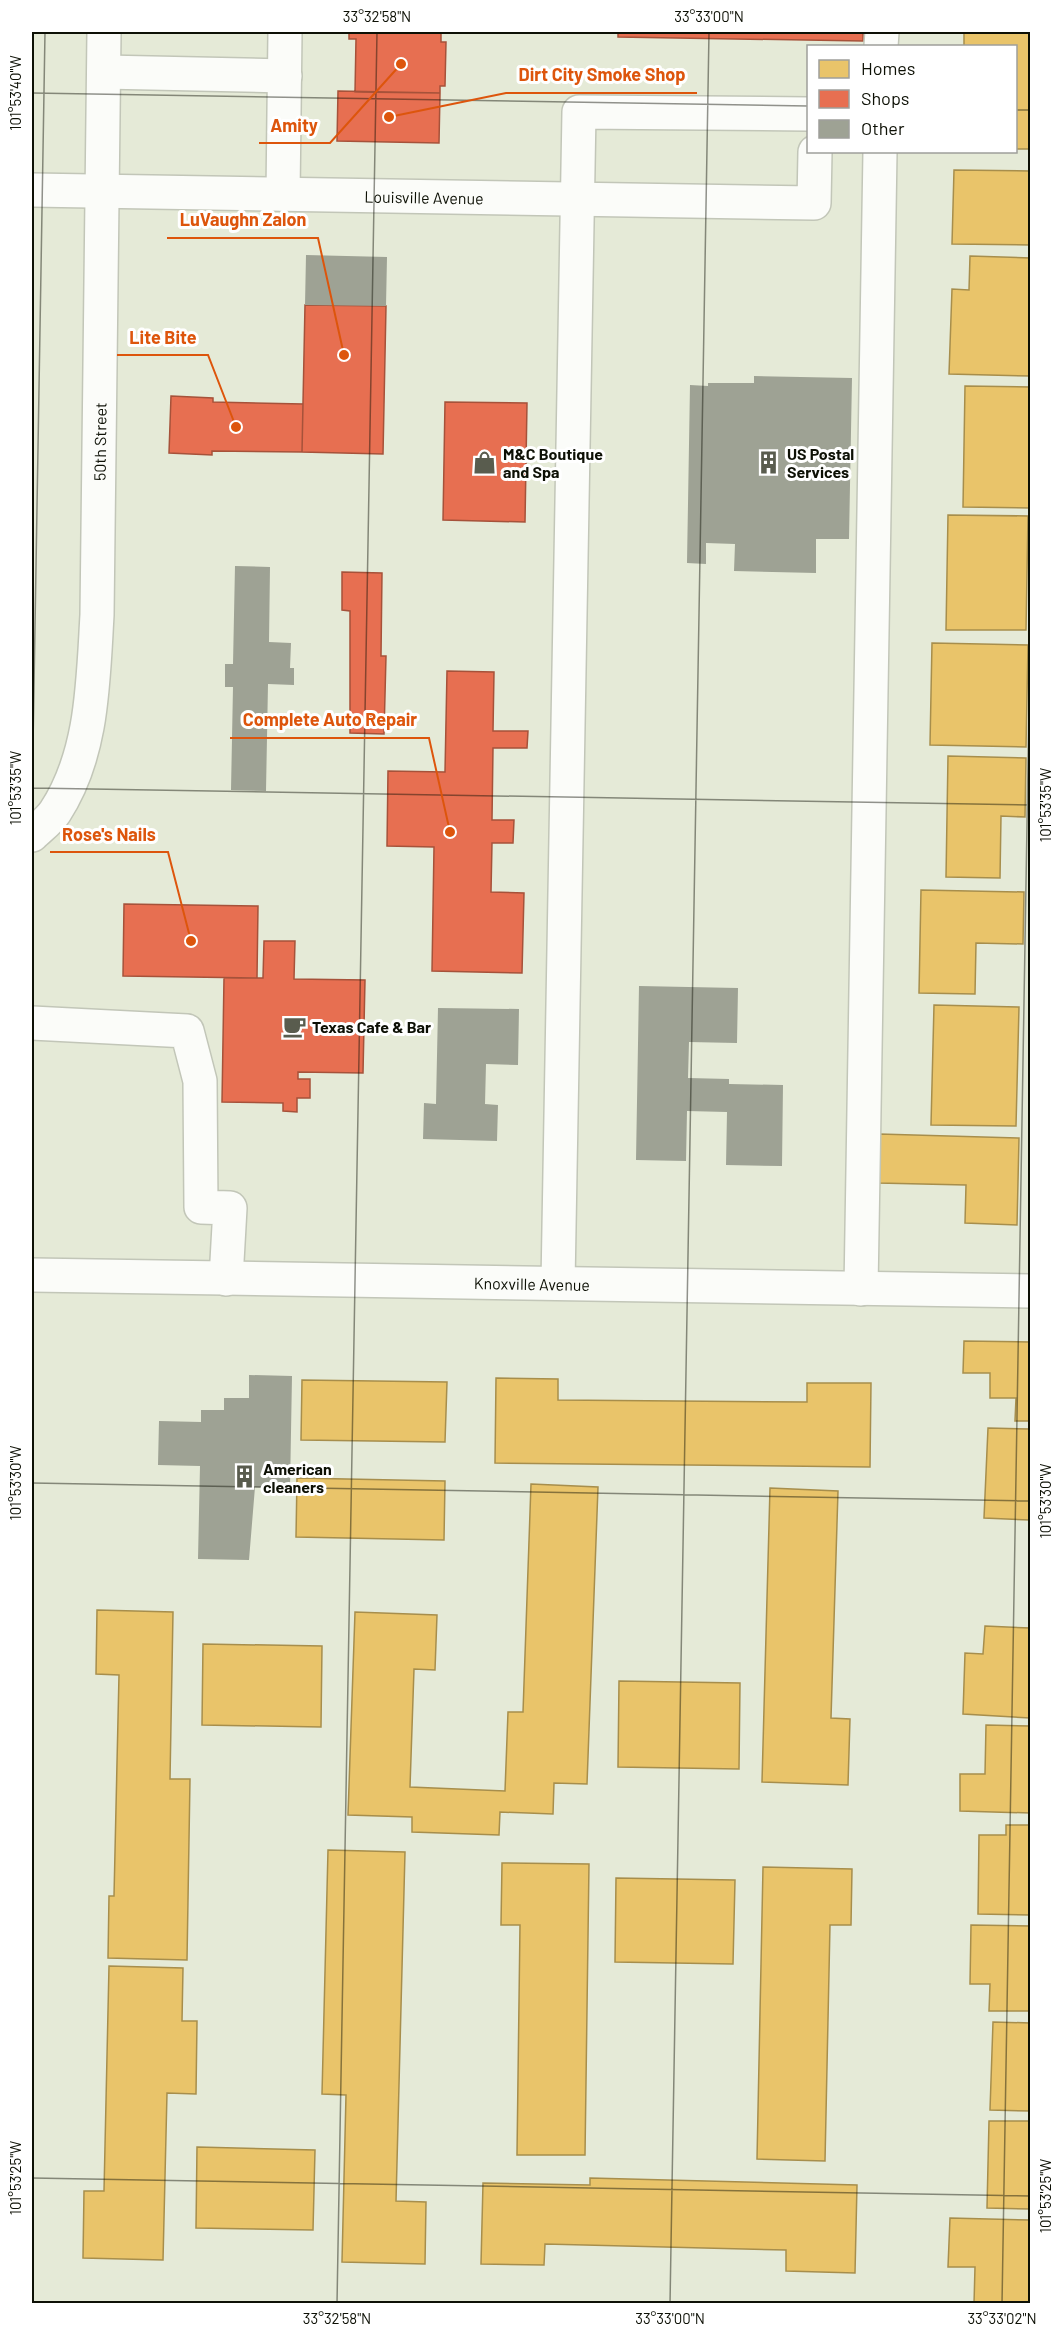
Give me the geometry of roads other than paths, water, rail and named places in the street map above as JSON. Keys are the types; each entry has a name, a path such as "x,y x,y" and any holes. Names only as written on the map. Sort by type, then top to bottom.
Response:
{"street":[{"name":"50th Street","path":"32,835 54,813 80,758 91,702 97,615 104,32"},
{"path":"283,194 285,32"},
{"path":"104,72 285,76"},
{"path":"558,1283 579,112 807,114"},
{"name":"Louisville Avenue","path":"32,190 814,203 815,153"},
{"path":"861,1289 880,153"},
{"path":"32,1023 187,1031 200,1081 201,1207 230,1208 226,1279"},
{"name":"Knoxville Avenue","path":"32,1275 1030,1291"}],"place":[{"name":"Amity","path":"401,64"},
{"name":"Dirt City Smoke Shop","path":"389,117"},
{"name":"LuVaughn Zalon","path":"344,355"},
{"name":"Lite Bite","path":"236,427"},
{"name":"M&C Boutique and Spa","path":"485,462"},
{"name":"US Postal Services","path":"769,462"},
{"name":"Complete Auto Repair","path":"450,832"},
{"name":"Rose's Nails","path":"191,941"},
{"name":"Texas Cafe & Bar","path":"294,1026"},
{"name":"American cleaners","path":"245,1477"}]}
